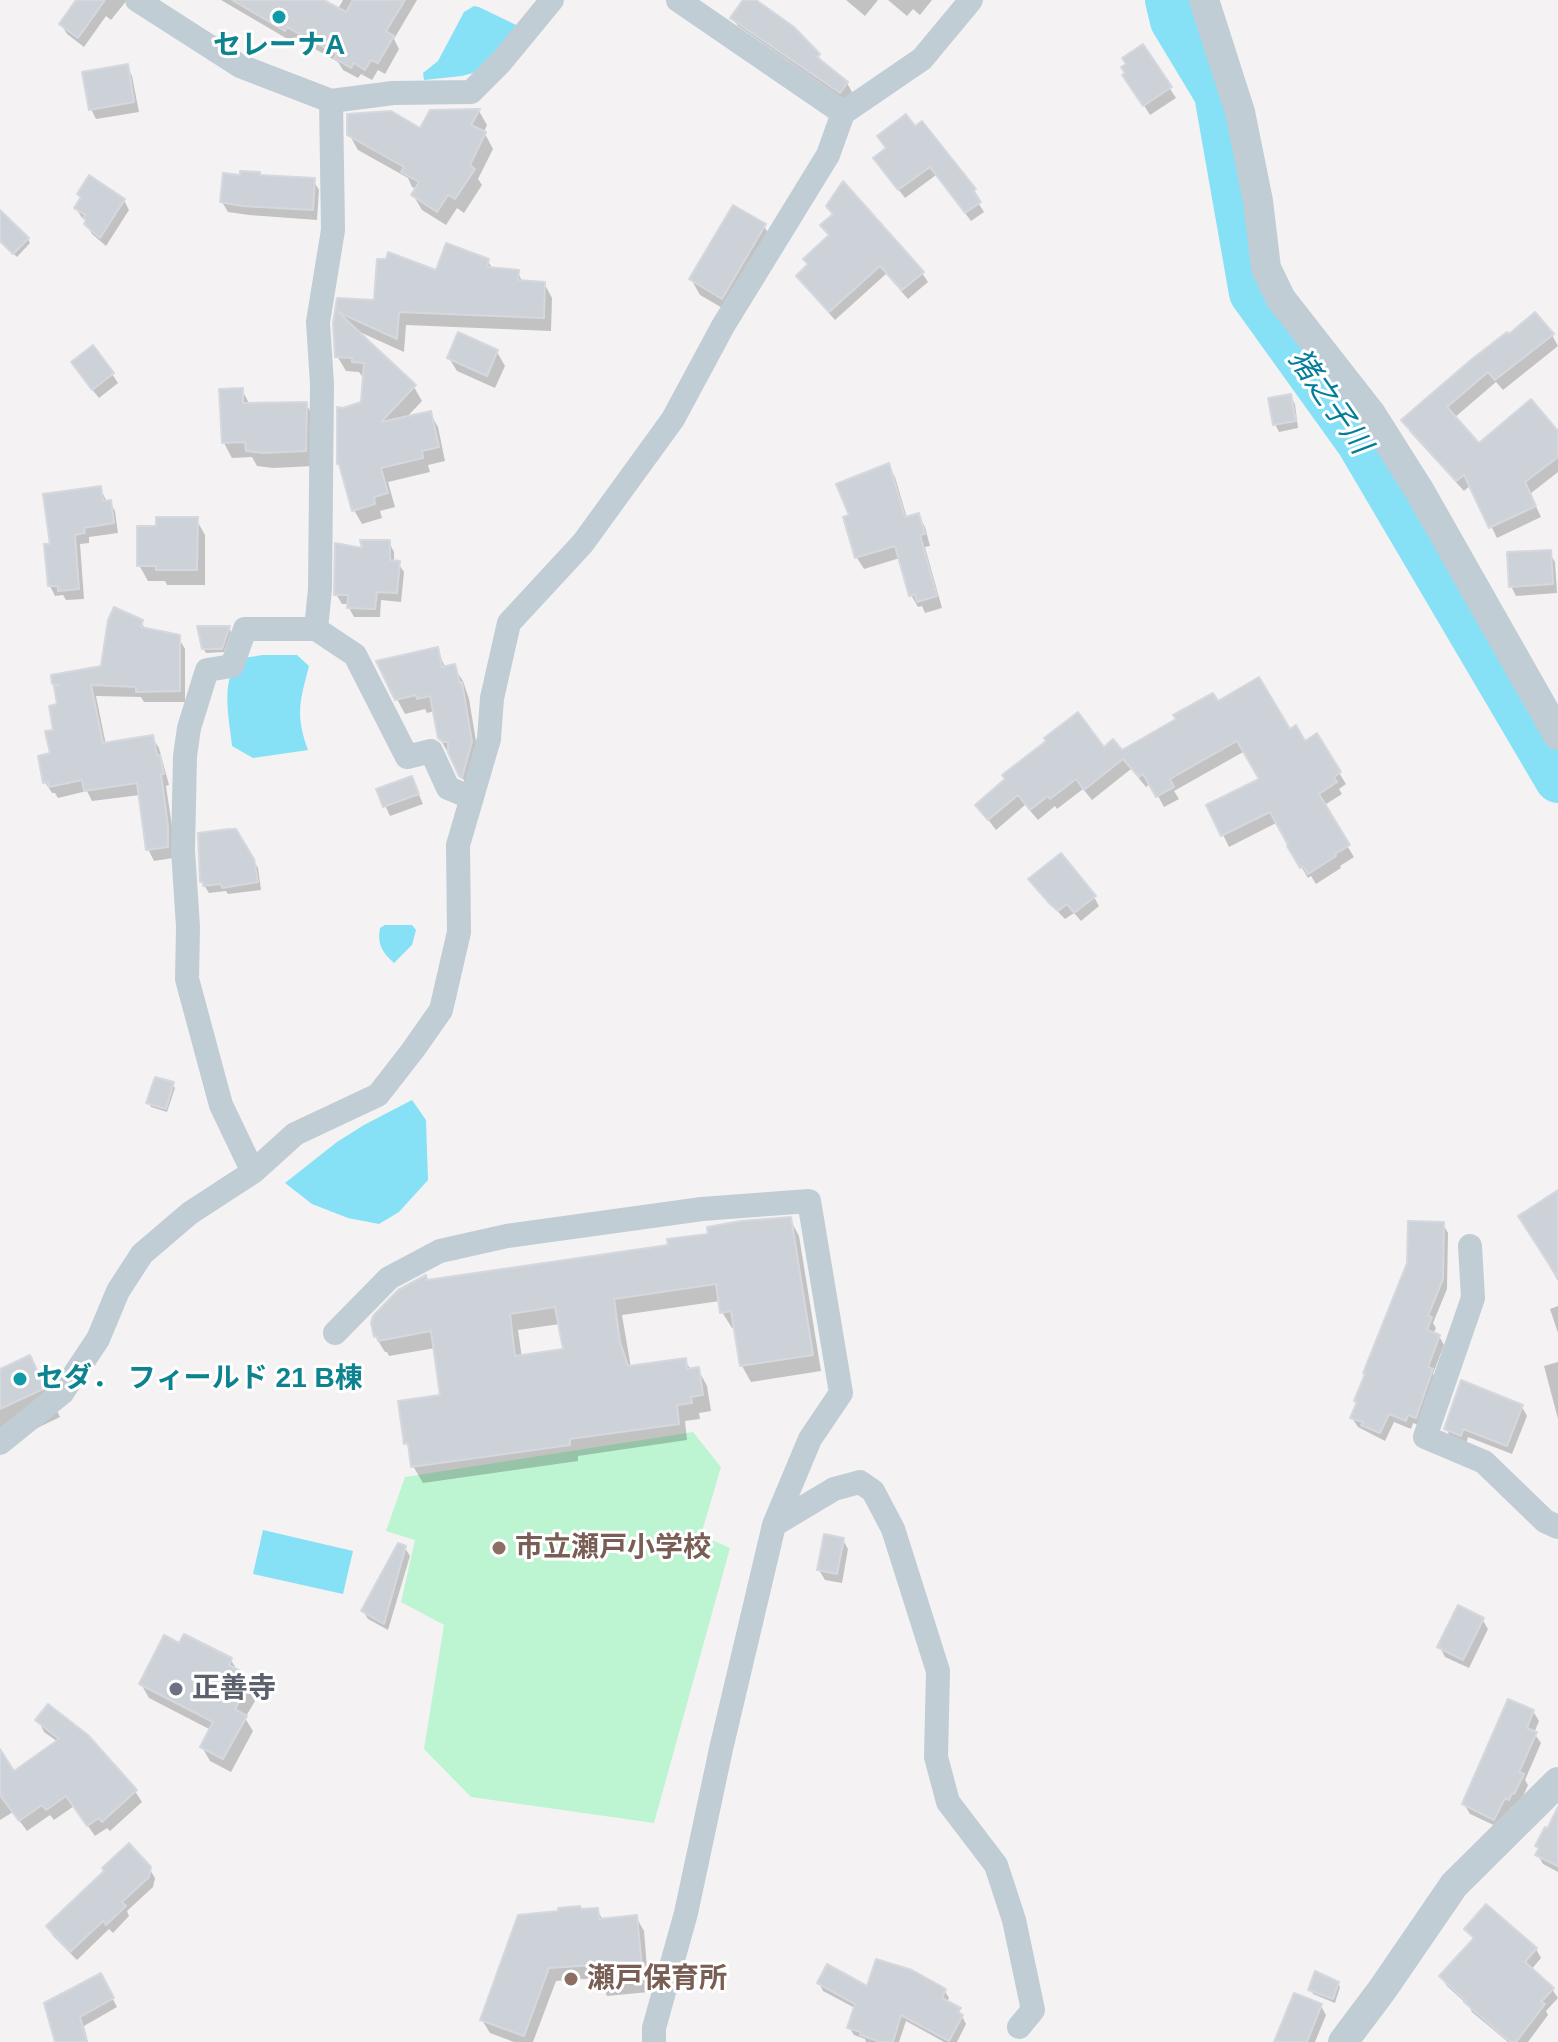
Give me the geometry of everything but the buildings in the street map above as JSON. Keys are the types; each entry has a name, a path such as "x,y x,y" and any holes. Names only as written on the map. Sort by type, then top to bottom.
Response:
{"street":[{"path":"137,0 240,66 331,101 393,93 471,92 501,62 552,0"},
{"path":"678,0 843,113"},
{"path":"0,1443 62,1393 98,1339 118,1291 142,1254 190,1213 253,1172 295,1134 378,1095 441,1010 459,932 458,845 489,739 492,698 509,623 583,543 673,419 723,326 828,155 843,113 922,59 971,0"},
{"path":"1204,0 1240,112 1258,201 1266,268 1281,299 1371,414 1419,490 1557,730"},
{"path":"316,629 320,589 322,416 318,322 333,230 331,101"},
{"path":"253,1172 221,1105 187,979 188,927 183,850 185,756 189,728 207,670 232,666 245,629 316,629 355,655 407,757 431,751 448,788 472,798"},
{"path":"335,1333 389,1278 440,1251 507,1236 702,1209 809,1201 841,1393 810,1439 774,1525 686,1913 654,2028 654,2042"},
{"path":"1470,1246 1473,1298 1425,1437 1484,1462 1545,1521 1558,1527"},
{"path":"774,1525 834,1489 860,1482 873,1491 893,1529 938,1671 936,1757 948,1802 996,1865 1014,1920 1033,2010 1019,2027"},
{"path":"1343,2042 1454,1885 1558,1782"}],"green space":[{"path":"693,1432 721,1467 701,1535 730,1548 654,1823 471,1797 424,1749 444,1625 401,1602 415,1540 386,1531 405,1477"}],"water":[{"path":"474,6 516,25 525,24 480,71 424,80 423,73 438,61 464,12"},
{"path":"262,655 297,655 309,666 300,708 301,727 308,750 253,758 232,746 227,699 230,676 243,659"},
{"path":"385,925 412,925 416,930 412,945 394,963 380,943 380,928"},
{"path":"412,1100 426,1120 428,1180 399,1212 379,1224 348,1218 312,1204 285,1183 337,1142"},
{"path":"263,1530 353,1551 343,1594 253,1574"}],"waterway":[{"name":"猪之子川","path":"1168,0 1173,21 1217,94 1252,293 1359,442 1558,780"}],"place":[{"name":"セレーナA","path":"279,17"},
{"name":"セダ． フィールド 21 B棟","path":"20,1379"},
{"name":"市立瀬戸小学校","path":"499,1548"},
{"name":"正善寺","path":"176,1689"},
{"name":"瀬戸保育所","path":"571,1979"}]}
